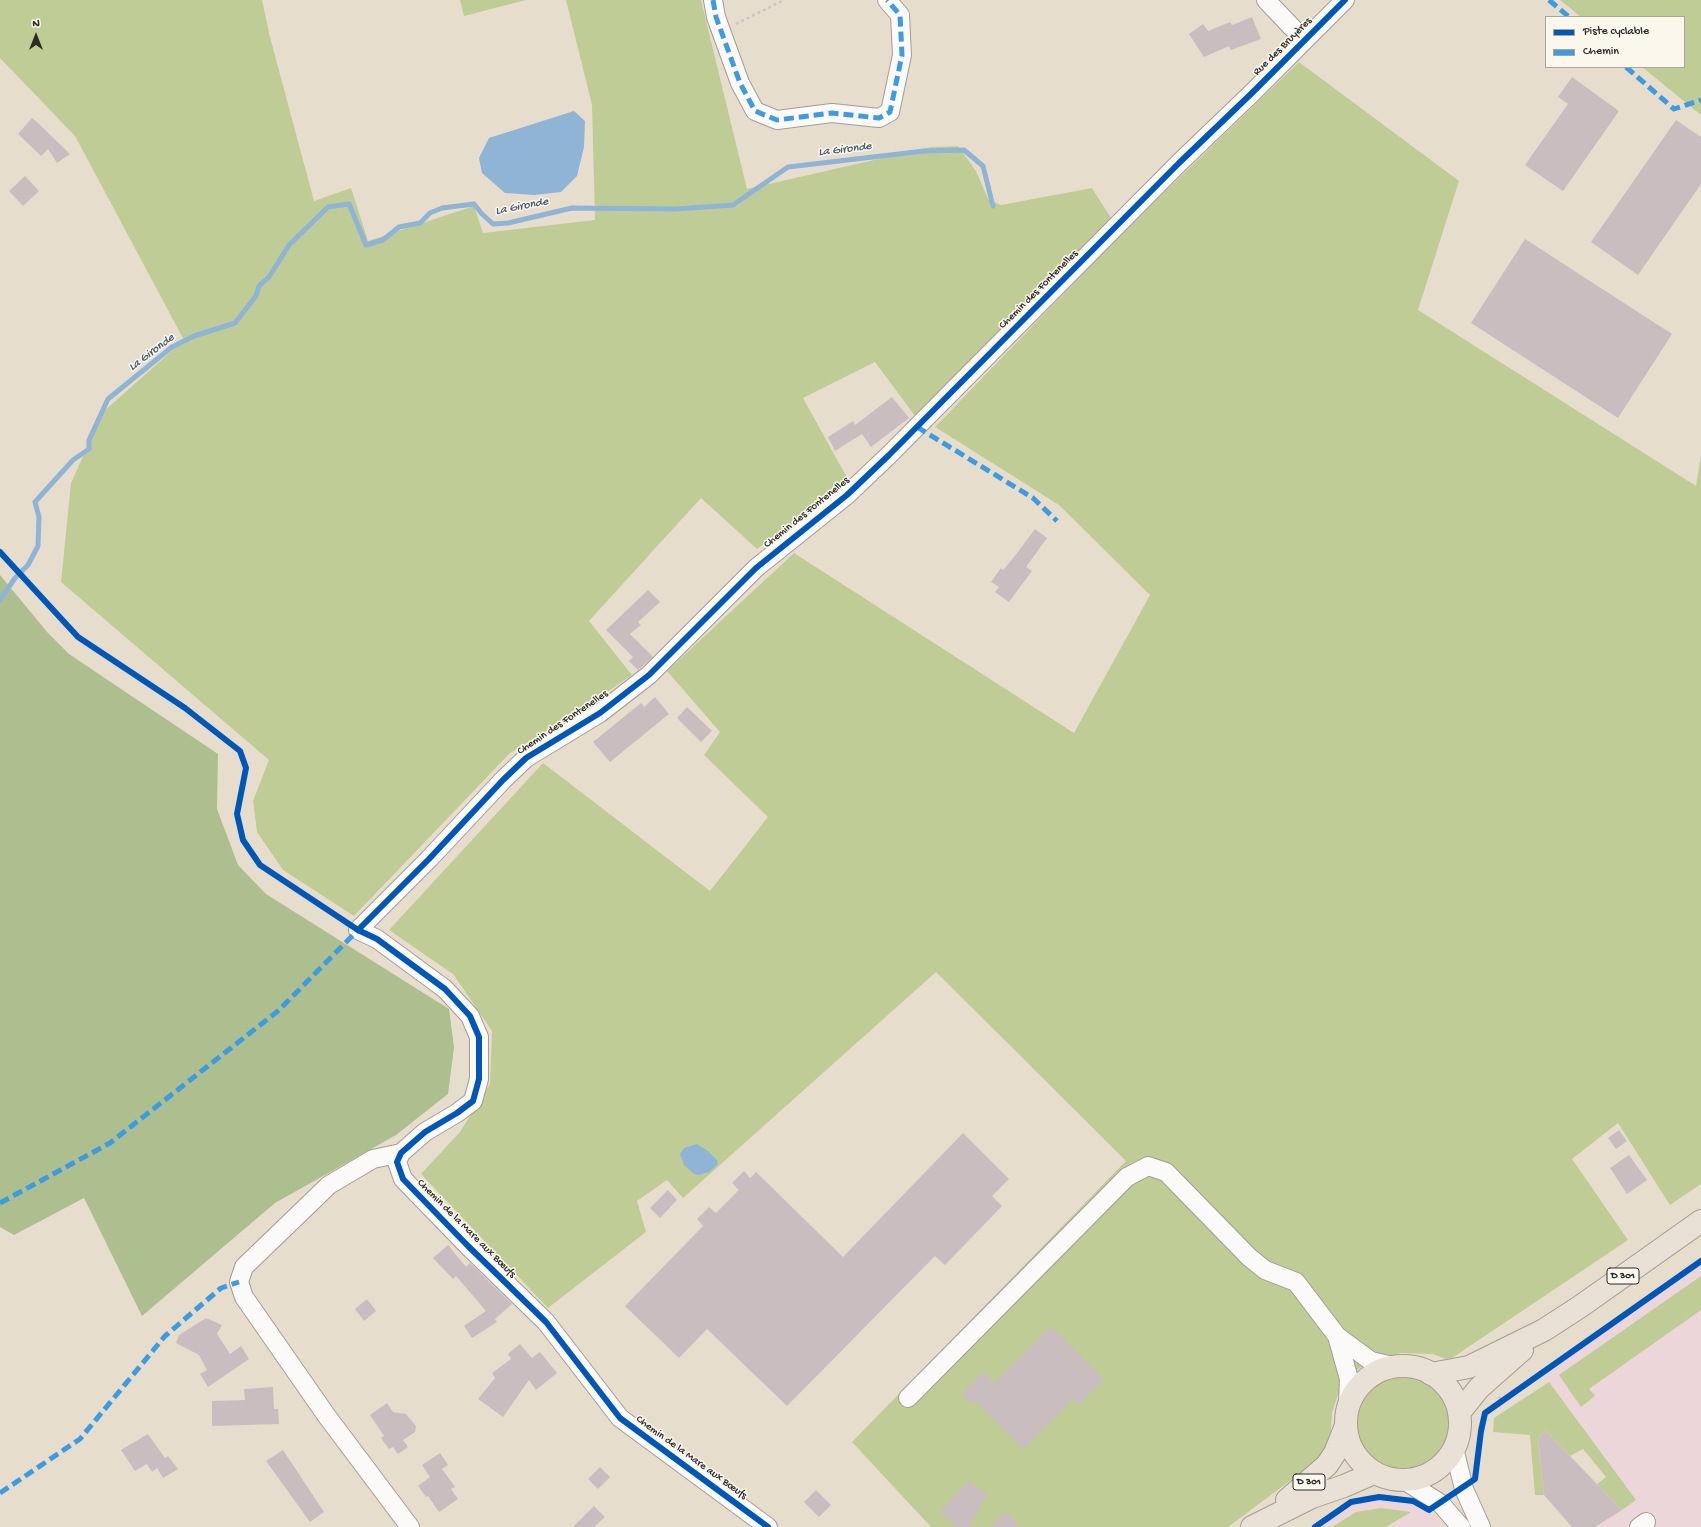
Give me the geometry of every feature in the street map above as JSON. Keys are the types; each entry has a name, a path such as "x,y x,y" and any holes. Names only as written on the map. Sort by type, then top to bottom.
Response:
{"main road":[{"name":"D 301","path":"1431,1374 1469,1367 1544,1330 1581,1306 1701,1221"},
{"name":"D 301","path":"1459,1413 1479,1388 1544,1330"},
{"path":"1397,1366 1415,1368 1431,1374 1442,1382 1451,1392 1459,1413 1460,1430 1454,1448 1445,1462 1435,1471 1422,1477 1404,1481 1392,1480 1374,1473 1363,1465 1354,1453 1347,1438 1345,1418 1348,1404 1357,1389 1370,1376 1383,1370 1397,1366"},
{"name":"D 301","path":"1255,1525 1328,1465 1335,1453 1345,1428"},
{"name":"D 301","path":"1255,1525 1312,1497 1344,1486 1374,1473"}],"street":[{"path":"713,0 721,31 740,83 756,111 777,120 832,113 879,118 890,112 902,54 900,15 887,0"},
{"path":"1266,0 1304,40"},
{"name":"Rue des Bruyères","path":"1253,92 1345,0"},
{"name":"Chemin des Fontenelles","path":"401,1153 426,1132 457,1113 473,1101 479,1078 479,1037 470,1016 445,989 377,939 358,930 429,859 502,780 526,758 600,713 649,674 756,568 847,495 890,456 1179,162 1253,92"},
{"path":"401,1153 373,1159 328,1185 244,1267 240,1282 244,1297 326,1415 410,1527"},
{"name":"Chemin de la Mare aux Bœufs","path":"401,1153 396,1162 403,1179 468,1246 546,1322 620,1418 768,1527"},
{"path":"908,1398 1127,1177 1148,1166 1166,1172 1249,1257 1265,1270 1296,1282 1337,1336 1371,1361 1397,1366"},
{"path":"1337,1336 1349,1379 1348,1404"},
{"path":"1454,1448 1464,1489 1481,1527"},
{"path":"1404,1481 1440,1503 1461,1527"}],"path":[{"path":"721,31 784,0"}],"shaded area":[{"path":"1701,1257 1701,1527 1595,1527 1636,1500 1541,1371"},
{"path":"1381,1497 1413,1501 1429,1510 1443,1527 1315,1527 1351,1502"}],"green space":[{"path":"0,0 262,0 270,37 314,201 351,188 368,241 474,206 483,233 595,220 592,105 566,0 701,0 747,189 931,147 958,146 976,171 988,199 1001,205 1092,188 1111,218 918,420 875,362 803,398 850,483 757,549 701,498 589,621 632,675 585,707 510,753 354,916 283,870 257,832 253,801 269,760 61,582 71,483 103,412 184,340 75,136 0,58"},
{"path":"460,0 526,0 464,16"},
{"path":"1560,0 1701,0 1701,115 1643,68 1685,68 1685,16 1580,16"},
{"path":"1299,62 1459,181 1418,310 1696,486 1701,455 1701,1184 1670,1205 1618,1123 1572,1159 1628,1240 1449,1360 1433,1354 1401,1353 1371,1361 1352,1373 1337,1397 1332,1413 1331,1431 1328,1445 1315,1462 1228,1527 931,1527 852,1442 1126,1161 936,972 683,1198 667,1180 637,1201 646,1232 548,1308 421,1174 460,1132 490,1084 492,1031 453,974 389,930 543,763 710,891 768,817 704,755 720,732 667,671 794,553 1074,733 1150,595 1059,505 935,427 1121,234"},
{"path":"0,575 48,633 69,654 218,754 217,809 238,865 266,894 449,1009 454,1047 448,1094 396,1135 275,1203 142,1316 84,1198 14,1235 0,1227"},
{"path":"1701,1276 1701,1310 1589,1389 1595,1396 1581,1407 1559,1375"},
{"path":"1403,1377 1421,1381 1436,1391 1446,1406 1450,1424 1446,1442 1436,1457 1421,1467 1403,1471 1385,1467 1370,1457 1360,1442 1356,1424 1360,1406 1370,1391 1385,1381"},
{"path":"1549,1382 1636,1500 1622,1510 1597,1484 1606,1477 1583,1449 1570,1456 1546,1431 1538,1438 1544,1495 1535,1495 1530,1435 1493,1432 1494,1418"},
{"path":"1381,1508 1411,1512 1386,1527 1332,1527 1356,1512"}],"water":[{"path":"574,111 585,121 584,147 577,176 561,192 534,195 505,193 482,173 479,158 489,138"},
{"path":"697,1144 708,1151 717,1160 718,1164 709,1172 699,1175 694,1174 684,1165 680,1154 684,1148"}],"building":[{"path":"1252,17 1261,39 1231,50 1229,46 1204,57 1189,34 1203,24 1208,31 1230,22 1232,25"},
{"path":"1572,77 1619,111 1563,191 1525,165 1568,104 1558,97"},
{"path":"32,118 70,154 57,163 48,149 41,156 18,134"},
{"path":"1676,120 1701,137 1701,184 1638,275 1591,242"},
{"path":"25,176 39,191 23,206 9,191"},
{"path":"1525,239 1672,334 1618,418 1471,323"},
{"path":"892,397 909,418 871,447 862,434 835,451 828,437 853,421 855,425"},
{"path":"1035,529 1047,538 1026,567 1032,571 1009,602 995,592 999,587 991,582 1001,568 1003,570 1014,557"},
{"path":"648,590 660,602 638,622 641,625 630,634 653,657 638,670 629,661 633,657 606,630"},
{"path":"655,697 669,714 610,762 593,742 641,703 644,707"},
{"path":"687,707 712,731 701,742 677,718"},
{"path":"1619,1130 1627,1141 1616,1149 1608,1138"},
{"path":"963,1133 1009,1179 992,1196 1002,1206 945,1265 935,1256 787,1406 707,1329 679,1358 625,1306 703,1226 697,1219 709,1207 716,1213 739,1190 732,1183 744,1171 750,1178 756,1172 843,1257"},
{"path":"1629,1155 1647,1180 1627,1194 1610,1168"},
{"path":"668,1190 677,1200 660,1218 650,1208"},
{"path":"448,1245 466,1267 470,1263 512,1304 495,1319 497,1322 472,1338 464,1326 486,1311 456,1276 453,1279 433,1258"},
{"path":"367,1299 376,1311 364,1321 355,1309"},
{"path":"206,1318 222,1325 217,1334 230,1354 241,1346 249,1359 208,1387 200,1374 207,1370 199,1355 176,1343 179,1335"},
{"path":"1051,1326 1104,1379 1078,1405 1072,1399 1023,1449 975,1401 972,1404 962,1394 983,1372 994,1383"},
{"path":"520,1344 532,1358 540,1352 557,1373 536,1390 529,1380 503,1417 478,1399 495,1378 492,1373 511,1359 508,1354"},
{"path":"273,1387 274,1409 278,1409 279,1424 212,1426 212,1401 245,1400 244,1389"},
{"path":"387,1403 393,1412 406,1414 416,1426 415,1432 403,1440 408,1447 398,1454 393,1447 389,1449 381,1438 384,1436 370,1415"},
{"path":"1546,1431 1622,1510 1595,1527 1572,1527 1544,1495 1538,1438"},
{"path":"148,1434 165,1458 168,1456 178,1469 163,1478 157,1468 152,1472 147,1464 135,1471 121,1450"},
{"path":"283,1450 324,1512 310,1522 266,1461"},
{"path":"440,1453 448,1465 442,1469 455,1487 451,1489 458,1499 439,1512 428,1496 426,1497 418,1486 430,1477 422,1465"},
{"path":"600,1467 610,1477 598,1489 588,1479"},
{"path":"969,1481 987,1494 969,1527 956,1527 940,1511"},
{"path":"816,1490 831,1505 819,1517 804,1502"},
{"path":"594,1506 605,1517 594,1527 573,1527"},
{"path":"1007,1511 1019,1527 989,1527"}],"waterway":[{"name":"La Gironde","path":"0,600 15,578 28,565 38,546 39,517 35,502 73,460 89,449 89,440 108,399 172,347 194,336 235,323 256,296 259,286 269,277 289,245 328,207 349,204 366,245 383,240 399,227 420,223 430,213 442,208 474,204 493,224 508,223 572,208 676,209 733,205 788,167 924,151 964,150 983,166 993,206"}],"marked path":[{"path":"713,0 716,17 740,83 755,111 777,120 832,113 879,118 890,112 902,55 900,15 887,0"},
{"path":"1549,0 1568,16"},
{"path":"1627,68 1674,109 1701,100"},
{"path":"917,427 1033,498 1057,521"},
{"path":"0,1203 110,1143 278,1011 358,930 355,929"},
{"path":"0,1493 80,1439 165,1336 221,1288 239,1282"}],"cycle path":[{"path":"358,930 526,758 600,713 649,675 756,568 847,495 889,455 1179,163 1345,0"},
{"path":"0,552 78,637 185,708 240,751 246,768 237,814 243,840 260,865 358,930 377,939 445,989 470,1016 479,1037 479,1079 473,1101 457,1113 425,1132 401,1153 397,1162 403,1179 468,1246 546,1322 620,1418 768,1527"},
{"path":"1315,1527 1351,1502 1379,1497 1413,1501 1429,1510 1475,1479 1481,1431 1485,1413 1701,1261"}]}
